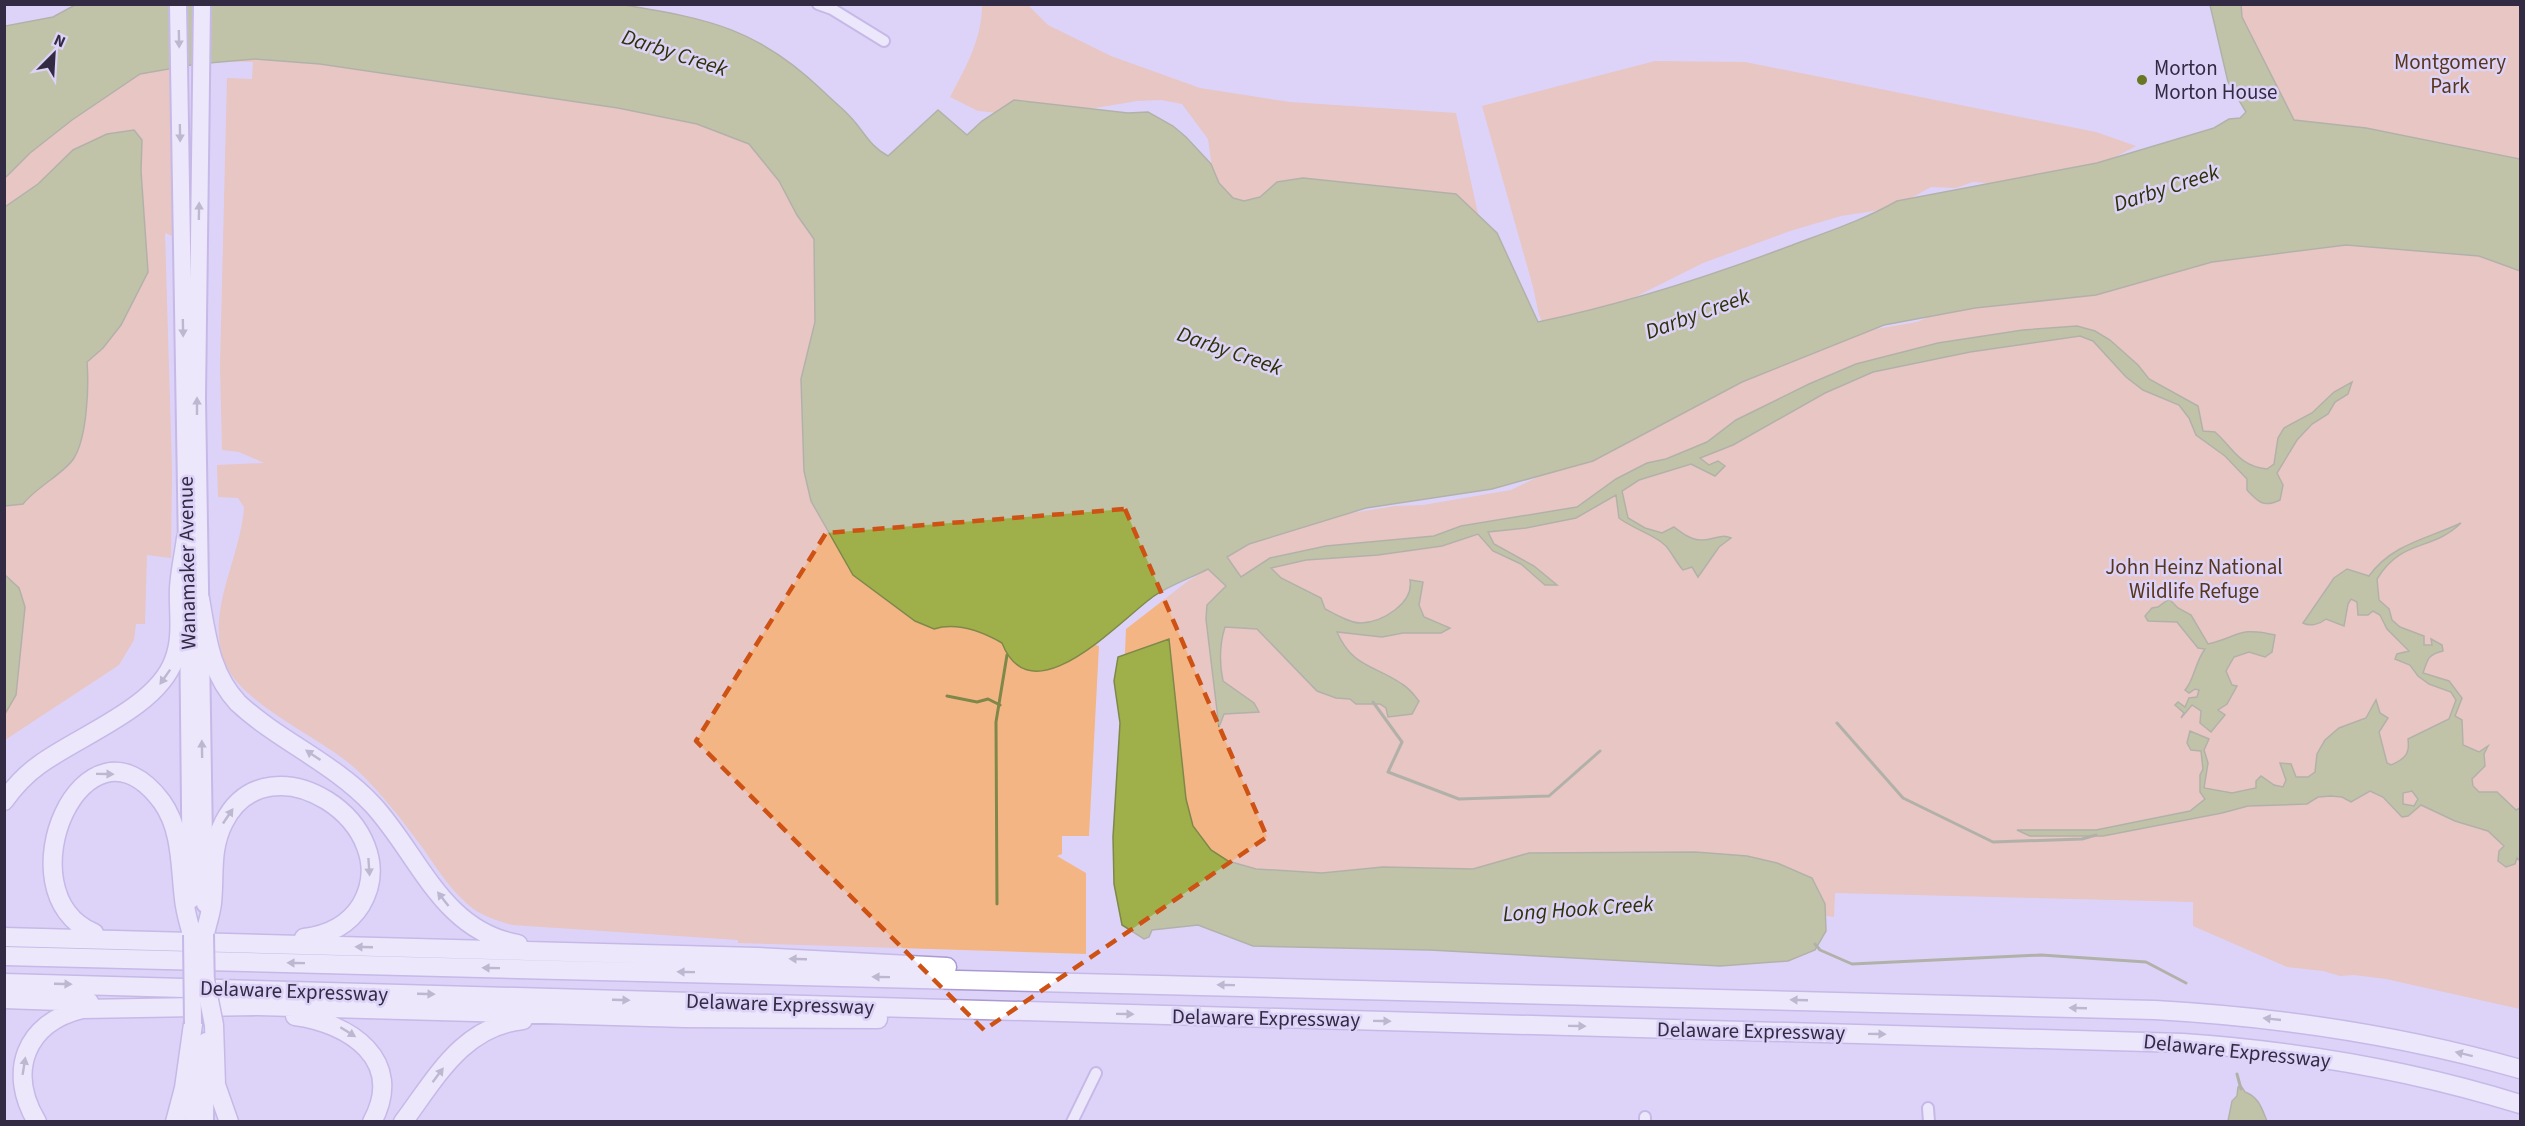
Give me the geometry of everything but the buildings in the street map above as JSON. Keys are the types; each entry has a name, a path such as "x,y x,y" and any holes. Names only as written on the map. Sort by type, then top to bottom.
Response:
{"highway":[{"path":"4,801 22,779 41,763 123,712 166,676 174,662 179,640 179,586 186,538"},
{"path":"200,598 210,656 216,673 231,695 249,712 331,767 365,797 392,828 442,899 462,920 486,934 506,941 564,947 591,953"},
{"path":"60,786 88,775 108,774 136,780 156,796 173,825 184,901 199,934"},
{"path":"199,934 212,903 215,848 225,820 238,803 259,790 278,786 299,788 328,800 349,819 367,852 369,882 359,907 346,923 326,933 300,939 236,944"},
{"path":"47,916 85,931 149,941"},
{"path":"4,937 887,963 1129,983"},
{"name":"Delaware Expressway","path":"4,956 1129,983 2189,1012 2291,1022 2359,1032 2460,1053 2520,1069"},
{"path":"205,980 204,1024 221,1103 229,1122"},
{"name":"Delaware Expressway","path":"4,983 2183,1043 2251,1048 2354,1064 2457,1086 2520,1104"},
{"path":"4,999 154,1006 751,1018 955,1019 1066,1013"},
{"path":"37,1122 25,1094 22,1074 27,1051 43,1028 58,1017 82,1010 154,1006"},
{"path":"231,1007 319,1020 340,1027 356,1036 368,1050 379,1073 380,1098 372,1122"},
{"path":"403,1122 454,1054 479,1034 512,1021 578,1014"},
{"path":"175,1122 204,1024"}],"main road":[{"name":"Wanamaker Avenue","path":"178,4 186,538 204,1024 205,1122"},
{"name":"Wanamaker Avenue","path":"202,4 197,363 200,598 199,934 205,980"},
{"name":"Wanamaker Avenue","path":"193,1122 204,1024"}],"street":[{"path":"818,4 832,7 884,41"},
{"path":"1072,1122 1096,1073"},
{"path":"1928,1108 1929,1122"}],"highlighted area":[{"path":"1125,509 1267,837 984,1030 696,741 826,533"}],"green space":[{"path":"1027,4 1048,25 1111,56 1200,88 1290,102 1456,113 1507,347 1218,210 1208,139 1182,104 1161,100 1137,101 1041,117 978,111 950,97 976,41 982,5"},
{"name":"Montgomery Park","path":"2241,5 2520,5 2520,159 2366,128 2294,120 2242,17"},
{"path":"260,53 645,107 766,146 1091,644 1099,646 1089,836 1062,836 1062,854 1057,856 1086,873 1086,954 738,943 738,940 504,923 478,912 461,898 391,807 357,770 262,705 231,675 223,658 219,639 219,620 226,582 242,526 244,507 238,498 218,497 217,465 264,463 239,452 222,450 220,366 227,78 252,79 253,62 216,61"},
{"path":"179,60 180,239 165,233 172,470 171,558 147,555 145,624 136,624 134,640 119,665 5,740 5,164 129,73"},
{"path":"1655,61 1745,62 2096,132 2136,146 2102,164 2004,184 1973,182 1956,188 1931,187 1893,208 1841,216 1790,231 1703,263 1623,303 1546,330 1539,315 1482,106"},
{"name":"John Heinz National Wildlife Refuge","path":"2313,231 2520,261 2520,1009 2386,979 2354,975 2340,976 2323,971 2287,967 2193,926 2193,902 1835,893 1834,917 1765,907 1246,877 1118,805 1126,629 1188,581 1255,541 1315,519 1395,506 1423,505 1511,490 1548,472 1565,450 1865,331 1917,322 1947,309"}],"water":[{"name":"Darby Creek","path":"2241,4 2242,17 2294,120 2366,128 2520,159 2520,271 2479,256 2346,245 2212,262 2096,295 1975,308 1884,325 1742,382 1593,461 1492,489 1366,508 1249,544 1227,557 1241,577 1270,558 1326,546 1434,536 1461,526 1577,507 1616,479 1647,463 1666,459 1707,442 1736,420 1856,364 1938,343 2023,330 2077,326 2095,331 2110,340 2138,365 2149,379 2198,406 2203,431 2215,432 2243,460 2267,469 2274,464 2278,438 2284,428 2312,413 2334,392 2352,382 2348,394 2335,402 2328,414 2312,424 2297,440 2277,473 2283,485 2280,500 2265,504 2255,498 2247,490 2247,479 2225,456 2196,435 2189,418 2179,405 2143,390 2126,377 2093,341 2080,336 1970,352 1873,372 1825,393 1733,445 1700,458 1709,465 1718,461 1725,466 1715,476 1691,464 1639,480 1622,491 1628,518 1645,528 1662,533 1674,527 1697,540 1723,536 1731,538 1719,547 1698,577 1692,567 1683,570 1662,542 1619,518 1616,495 1576,518 1526,528 1488,532 1494,544 1534,566 1557,585 1545,585 1521,564 1493,551 1478,534 1442,546 1378,555 1306,560 1271,568 1281,578 1321,598 1325,609 1356,623 1370,622 1387,615 1395,610 1407,596 1410,580 1423,582 1419,605 1424,617 1450,628 1441,633 1403,633 1382,637 1337,632 1343,644 1357,659 1405,686 1419,701 1412,714 1388,717 1386,708 1380,704 1356,704 1350,699 1336,698 1317,691 1257,629 1225,627 1220,654 1223,681 1254,703 1259,712 1224,714 1219,727 1206,619 1207,605 1226,586 1208,569 1154,596 1076,657 1054,668 1034,671 1016,664 1002,643 986,635 960,627 934,629 915,621 853,575 811,501 804,471 801,379 815,322 814,239 797,215 779,181 749,144 697,124 618,108 320,64 255,59 197,64 140,74 72,120 30,153 5,178 5,26 53,17 75,5 624,5 708,22 755,40 800,71 847,113 873,145 888,156 938,110 967,135 982,121 1014,100 1128,113 1148,112 1173,126 1186,137 1211,164 1219,183 1233,198 1244,201 1260,197 1277,182 1303,178 1456,194 1497,233 1538,322 1633,299 1726,269 1843,226 1897,201 2097,163 2214,128 2229,119 2240,118 2246,112 2228,82 2210,5"},
{"path":"134,130 142,140 141,171 148,272 121,325 103,348 87,362 88,385 84,425 82,438 74,458 23,504 5,506 5,207 38,184 73,150 107,134"},
{"path":"2461,523 2439,538 2396,557 2377,579 2379,600 2389,609 2392,620 2400,627 2424,636 2424,645 2432,645 2431,639 2442,645 2443,651 2429,658 2423,673 2449,681 2462,698 2455,716 2462,720 2463,745 2479,752 2488,746 2484,754 2485,766 2472,779 2473,786 2479,792 2497,792 2516,810 2520,808 2520,861 2517,858 2515,864 2506,867 2498,861 2499,851 2504,846 2488,831 2455,821 2421,805 2408,816 2402,817 2383,797 2370,791 2351,802 2342,797 2331,796 2318,797 2307,804 2248,806 2103,836 2030,836 2017,830 2096,830 2190,811 2205,799 2200,792 2200,775 2203,769 2201,751 2191,750 2187,743 2190,731 2209,739 2204,750 2208,763 2204,788 2232,793 2256,788 2256,781 2261,776 2274,785 2283,787 2286,780 2280,763 2291,764 2296,777 2308,777 2315,772 2317,754 2325,740 2339,728 2366,718 2376,700 2380,713 2388,718 2379,732 2387,763 2391,765 2400,761 2406,755 2408,739 2449,719 2456,700 2451,692 2429,684 2418,676 2410,665 2395,659 2397,654 2409,651 2387,629 2380,615 2373,611 2368,615 2358,615 2357,602 2351,599 2344,626 2326,619 2315,624 2303,623 2334,578 2347,569 2369,576 2388,556 2399,549","holes":["2412,791 2418,799 2414,806 2403,804 2403,793"]},
{"path":"5,575 19,588 25,607 16,695 5,714"},
{"path":"2169,599 2178,608 2191,615 2208,644 2246,632 2275,635 2272,652 2265,657 2249,652 2234,657 2226,671 2232,685 2237,686 2227,704 2218,710 2225,715 2211,732 2200,723 2201,711 2192,705 2181,718 2184,713 2175,705 2178,702 2185,707 2189,698 2197,697 2199,690 2195,689 2189,693 2185,690 2191,682 2205,649 2198,648 2177,622 2148,621 2145,616 2152,608 2158,607"},
{"path":"1169,639 1186,799 1193,826 1211,850 1228,861 1256,869 1322,873 1383,867 1473,869 1529,853 1695,852 1747,856 1777,863 1812,878 1825,904 1826,931 1815,950 1788,961 1720,966 1430,950 1253,946 1198,925 1152,930 1149,937 1144,939 1122,925 1114,884 1113,837 1120,723 1114,681 1118,657"},
{"path":"2241,1086 2245,1092 2257,1100 2267,1121 2228,1121 2232,1101 2237,1096 2238,1087"}],"waterway":[{"path":"997,904 996,722 1007,655"},
{"path":"947,696 977,702 988,699 1000,705"},
{"path":"1373,702 1402,742 1388,772 1459,799 1549,796 1600,751"},
{"path":"1837,723 1903,798 1993,842 2082,839 2096,835"},
{"name":"Long Hook Creek","path":"1815,944 1820,950 1852,964 2041,955 2146,962 2186,983"},
{"name":"Long Hook Creek","path":"2237,1074 2241,1089"}],"place":[{"name":"Morton Morton House","path":"2142,80"}]}
